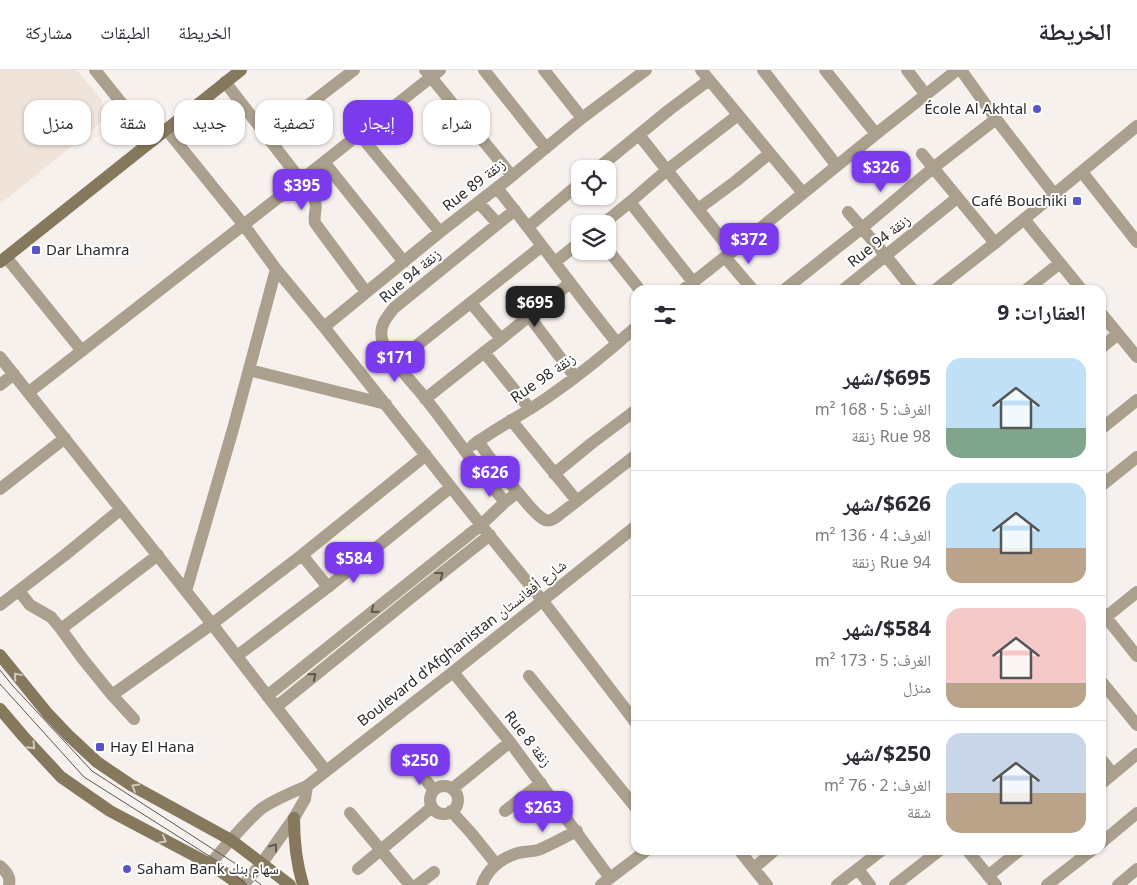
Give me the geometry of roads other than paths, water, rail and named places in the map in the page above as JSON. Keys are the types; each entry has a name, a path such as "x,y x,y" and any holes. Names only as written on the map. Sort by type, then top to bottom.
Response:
{"main road":[{"path":"166,129 240,70"},
{"path":"3,260 147,145"},
{"path":"0,655 48,714 97,762 132,785 231,840 290,885"},
{"path":"0,709 61,777 110,811 210,864 241,885"},
{"path":"294,818 294,844 303,885"}],"street":[{"path":"95,70 119,100"},
{"path":"315,100 354,70"},
{"path":"484,70 546,148"},
{"path":"544,70 582,118"},
{"name":"Rue 89 زنقة","path":"324,327 582,118 646,70"},
{"path":"763,70 837,166"},
{"path":"824,70 876,134"},
{"path":"907,70 926,95"},
{"path":"689,285 957,70"},
{"path":"961,70 1054,194"},
{"path":"400,100 432,72 512,176"},
{"path":"609,160 705,75 803,194"},
{"path":"225,82 255,120"},
{"path":"614,215 667,170 738,115"},
{"path":"790,285 996,118"},
{"path":"166,129 542,600 631,716"},
{"path":"941,285 1135,131"},
{"path":"639,135 698,209 749,285"},
{"path":"275,145 315,200 317,209 314,218 315,223 366,292"},
{"path":"29,392 345,145"},
{"path":"368,145 440,232"},
{"path":"698,209 770,153"},
{"path":"922,154 995,243"},
{"path":"324,162 404,262"},
{"path":"1082,172 1137,242"},
{"path":"497,188 617,343"},
{"path":"528,227 571,191"},
{"name":"Rue 94 زنقة","path":"849,285 958,198"},
{"path":"630,202 687,285"},
{"path":"478,203 498,224"},
{"name":"Rue 94 زنقة","path":"505,502 396,362 384,345 382,329 385,319 394,308 515,210"},
{"path":"848,212 909,285"},
{"path":"1024,219 1078,285"},
{"path":"396,362 542,246"},
{"path":"555,262 571,249"},
{"path":"3,260 82,351"},
{"path":"616,260 636,285"},
{"path":"1034,285 1060,263"},
{"path":"186,591 276,269"},
{"path":"425,399 570,283"},
{"path":"471,302 501,339"},
{"path":"529,316 575,377"},
{"path":"1106,320 1137,357"},
{"name":"Rue 98 زنقة","path":"465,451 551,395 631,331"},
{"path":"1106,344 1118,334"},
{"path":"484,352 530,409"},
{"path":"0,357 326,771"},
{"path":"249,370 386,404"},
{"path":"0,385 14,374"},
{"path":"1106,425 1137,400"},
{"path":"554,474 592,443 631,417"},
{"path":"511,420 577,501"},
{"path":"0,489 65,438"},
{"path":"478,441 517,493 544,519 550,520 631,459"},
{"path":"112,695 212,624 302,555 426,455"},
{"path":"1106,482 1137,457"},
{"path":"237,656 328,587 451,487"},
{"path":"267,696 481,525 517,493"},
{"path":"0,605 121,509"},
{"name":"Boulevard d'Afghanistan شارع أفغانستان","path":"210,864 262,808 307,786 631,530"},
{"path":"276,707 490,535"},
{"path":"302,555 328,587"},
{"path":"61,629 158,556"},
{"path":"408,582 418,592"},
{"path":"19,591 30,606 51,617 112,695 134,719"},
{"path":"1106,614 1137,592"},
{"path":"1106,620 1137,656"},
{"name":"Rue 8 زنقة","path":"453,672 510,742 577,831 606,881"},
{"path":"529,676 631,802"},
{"path":"1106,687 1137,725"},
{"path":"452,789 510,742"},
{"path":"404,754 434,790"},
{"path":"1106,780 1137,754"},
{"path":"1106,765 1113,774"},
{"path":"505,811 541,783"},
{"path":"241,885 262,863 294,818 305,799 307,786"},
{"path":"443,786 452,789 457,795 456,806 447,813 440,813 432,807 430,799 434,790 443,786"},
{"path":"358,869 432,807"},
{"path":"450,811 472,834 496,864"},
{"path":"350,813 410,885"},
{"path":"1106,839 1137,814"},
{"path":"482,885 485,876 496,864 515,854 538,850 577,831"},
{"path":"606,881 640,855"},
{"path":"743,855 767,885"},
{"path":"754,868 769,855"},
{"path":"836,885 876,855"},
{"path":"895,885 934,855"},
{"path":"971,855 992,880 1015,855"},
{"path":"1047,885 1086,855"},
{"path":"0,866 8,874 9,885"},
{"path":"858,869 870,885"},
{"path":"1118,885 1137,869"},
{"path":"417,885 434,872"}],"tram line":[{"path":"0,670 92,771 236,864 261,885"},
{"path":"0,684 84,777 225,866 247,885"}],"place":[{"name":"École Al Akhtal","path":"1037,109"},
{"name":"Café Bouchiki","path":"1077,201"},
{"name":"Dar Lhamra","path":"36,250"},
{"name":"Hay El Hana","path":"100,747"},
{"name":"Saham Bank سهام بنك","path":"127,869"}]}
